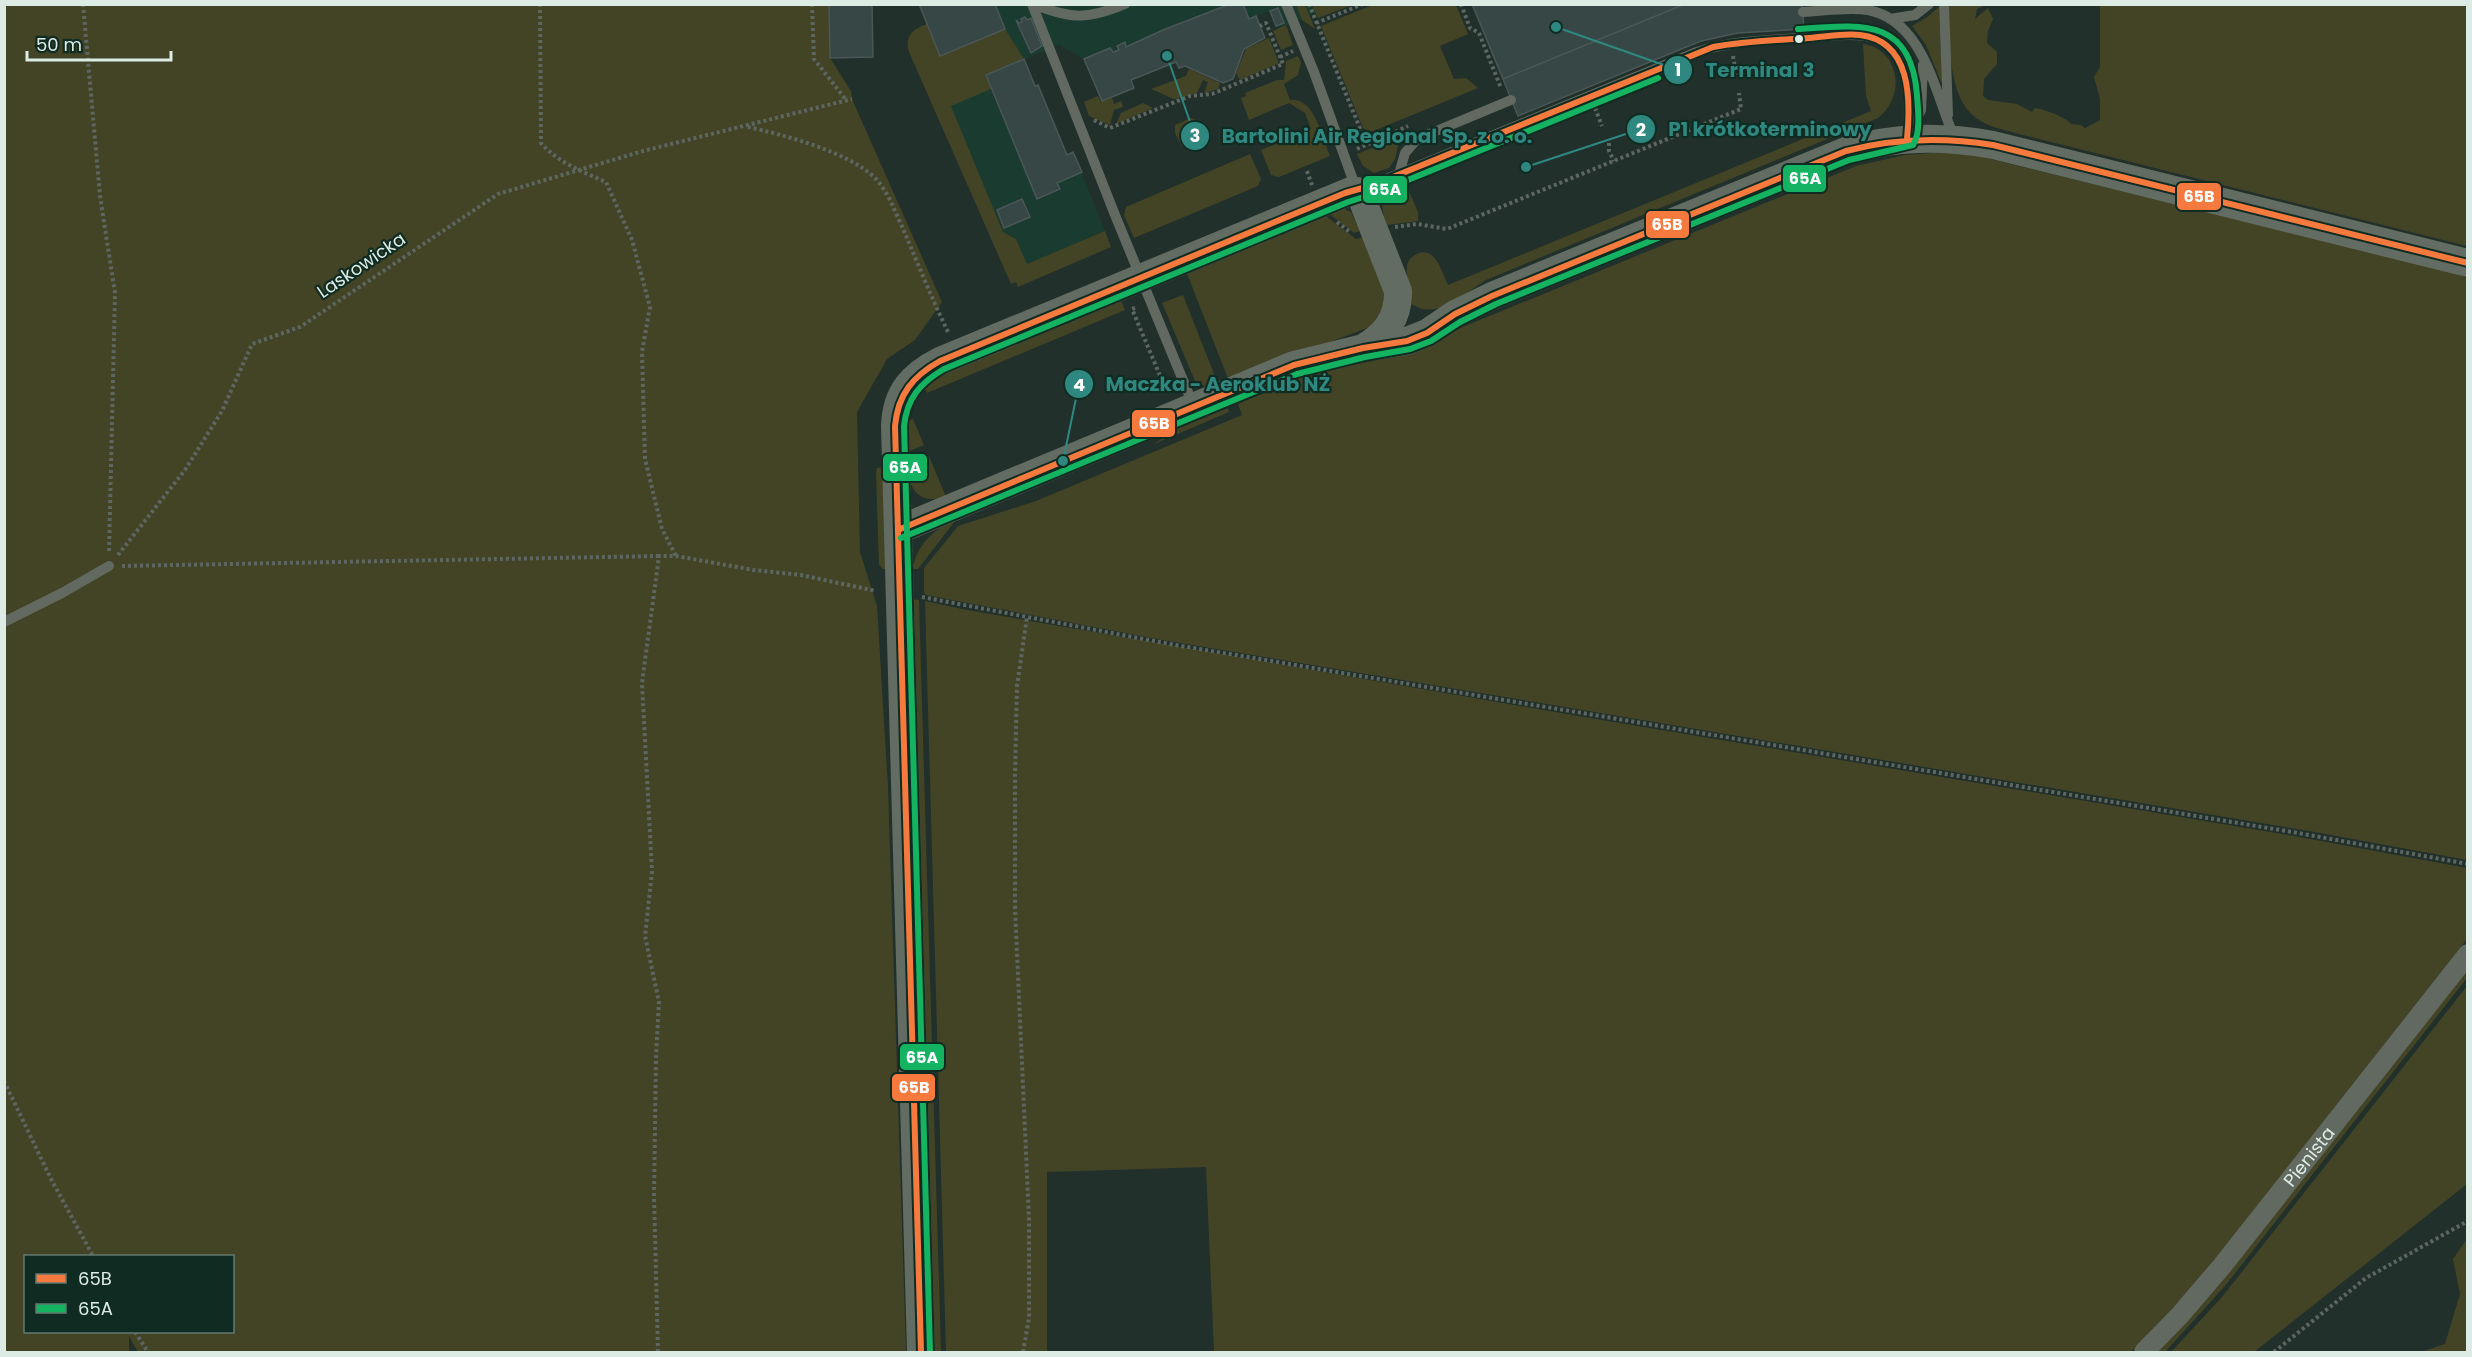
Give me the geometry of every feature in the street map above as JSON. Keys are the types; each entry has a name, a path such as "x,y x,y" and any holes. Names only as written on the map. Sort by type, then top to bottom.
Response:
{"street":[{"path":"1398,300 1408,310 1426,317 1444,318 1492,296 1846,151 1875,143 1953,132 2468,263"},
{"path":"921,1353 899,594 895,414 898,402 911,380 922,370 940,361 1141,291 1345,193 1357,191 1396,285 1398,300 1397,309 1389,326 1382,335 1363,348"},
{"path":"898,530 1294,365 1363,348 1407,341 1427,333 1455,314"},
{"name":"Pienista","path":"2144,1353 2216,1274 2468,954"}],"lane":[{"path":"1032,4 1079,17 1098,15 1125,4"},
{"path":"1032,4 1141,291 1194,407"},
{"path":"1287,4 1357,191 1697,52 1746,41 1856,35 1876,39 1893,52 1904,72 1909,102 1907,139"},
{"path":"1890,19 1916,15 1929,4"},
{"path":"1944,4 1953,132"},
{"path":"1803,12 1867,10 1890,19 1912,39 1953,132"},
{"path":"1907,139 1921,110 1924,80 1922,58"},
{"path":"1400,174 1405,153 1417,139 1511,100"},
{"path":"4,622 109,566"}],"path":[{"path":"83,4 100,196 115,293 109,566 676,556 754,570 801,575 874,591 1170,644 2298,832 2468,864"},
{"path":"540,4 540,143 548,151 578,170 606,182 632,240 650,307 642,352 645,459 662,529 676,556"},
{"path":"812,4 814,59 846,100"},
{"path":"1309,4 1366,143"},
{"path":"1317,23 1363,4"},
{"path":"1461,4 1470,28 1479,33 1486,45 1501,87"},
{"path":"1087,117 1110,128 1190,96 1212,94 1282,64 1266,23 1260,26"},
{"path":"1732,52 1736,75"},
{"path":"1389,228 1417,224 1447,230 1741,109 1739,93"},
{"name":"Laskowicka","path":"109,566 185,470 222,411 252,344 300,327 498,194 643,151 852,99"},
{"path":"1593,104 1602,126"},
{"path":"745,126 786,135 820,147 857,165 876,178 897,215 948,332"},
{"path":"1609,143 1609,151 1614,161"},
{"path":"1307,171 1312,185"},
{"path":"1331,218 1355,236"},
{"path":"1141,291 1132,309 1161,378"},
{"path":"658,556 642,683 652,872 645,936 659,1002 654,1184 658,1353"},
{"path":"1023,1353 1029,1318 1029,1219 1016,908 1015,776 1017,686 1027,617"},
{"path":"4,1081 51,1179 92,1255"},
{"path":"2274,1353 2366,1278 2468,1221"},
{"path":"136,1333 148,1353"}],"shaded area":[{"path":"1375,4 1456,5 1468,34 1440,46 1454,79 1466,78 1478,88 1371,132 1363,128 1321,26"},
{"path":"4,5 829,5 830,58 851,91 852,99 942,302 915,340 887,359 857,412 860,552 877,606 888,787 906,1352 138,1352 129,1336 129,1352 5,1352"},
{"path":"919,5 1336,5 1278,29 1270,11 1257,16 1265,38 1244,49 1233,79 1223,83 1185,66 1179,68 1176,62 1131,80 1134,88 1102,101 1084,59 1059,45 1025,59 1067,154 1073,152 1105,231 1027,265 1016,239 1003,232 920,33 927,24"},
{"path":"1296,5 1305,5 1315,29 1302,20"},
{"path":"1312,5 1352,5 1318,18"},
{"path":"1949,5 1985,5 1977,9 1975,19 1988,8 1993,19 1988,31 1987,43 1997,52 1997,64 1984,79 1983,96 1988,100 2017,104 2032,112 2035,108 2044,110 2060,116 2071,124 2085,128 2100,120 2100,99 2094,77 2100,67 2100,5 2467,5 2467,246 1986,124 1966,108 1959,95 1950,50"},
{"path":"1939,7 1942,82 1926,45 1912,26"},
{"path":"927,24 940,56 1005,29 1024,59 986,75 991,89 951,106 1003,232 1016,239 1027,264 1105,231 1111,247 1018,287 1016,282 1011,284 909,52 909,37 918,28"},
{"path":"1286,25 1293,45 1281,50 1273,31"},
{"path":"1269,38 1279,63 1240,80 1236,73 1246,49"},
{"path":"1863,44 1885,54 1895,74 1893,97 1878,118 1486,280 1460,298 1440,307 1430,310 1421,309 1412,304 1407,265 1410,259 1422,252 1433,256 1437,261 1448,285 1871,111 1866,96"},
{"path":"1298,56 1301,63 1298,75 1284,84 1290,100 1299,101 1312,112 1330,156 1279,177 1271,175 1261,150 1311,129 1305,113 1289,103 1249,120 1241,98 1246,96 1245,93 1277,80 1284,80 1286,61"},
{"path":"1189,69 1220,83 1218,89 1204,93 1208,82 1203,80 1197,93 1174,99 1151,89 1186,76"},
{"path":"1098,96 1101,102 1112,98 1114,104 1121,101 1123,107 1114,110 1110,125 1089,116 1084,102"},
{"path":"1143,103 1153,108 1116,124 1121,113"},
{"path":"1191,118 1206,124 1209,133 1207,137 1182,147 1175,133 1175,125"},
{"path":"1400,137 1395,159 1389,168 1374,173 1363,166 1357,154"},
{"path":"1958,151 2455,273 2467,278 2467,860 2309,831 1162,640 926,595 924,592 924,568 958,526 1036,501 1242,415 1237,400 1296,376 1377,360 1409,349 1856,166 1905,155"},
{"path":"1250,154 1261,179 1258,186 1134,238 1124,215 1126,207"},
{"path":"1405,182 1418,212 1418,221 1387,225 1382,209 1384,198 1397,185"},
{"path":"1340,207 1351,212 1360,231 1354,233 1327,212"},
{"path":"1323,214 1356,239 1363,237 1384,289 1386,301 1372,326 1229,381 1186,271"},
{"path":"1183,295 1218,384 1207,387 1195,381 1162,303"},
{"path":"1120,299 1125,310 927,393 923,385 928,380"},
{"path":"1226,406 1229,412 1154,444 1180,426"},
{"path":"913,419 924,445 907,452 906,422"},
{"path":"929,456 946,497 928,499 922,497 910,481 907,465"},
{"path":"884,467 887,569 879,565 876,473 877,468"},
{"path":"955,521 918,569 912,569 918,552 927,539 939,528"},
{"path":"911,599 919,600 941,1352 933,1352"},
{"path":"925,601 1584,717 2294,836 2467,868 2467,939 2197,1282 2131,1352 1214,1352 1206,1167 1047,1172 1047,1352 946,1352"},
{"path":"2467,969 2467,978 2225,1286 2165,1352 2158,1352 2231,1270"},
{"path":"2467,986 2467,1184 2254,1352 2171,1352 2222,1297"},
{"path":"2467,1239 2467,1352 2421,1352 2445,1344 2460,1294 2453,1259"}],"building":[{"path":"829,4 872,4 873,57 830,58"},
{"path":"919,4 995,4 1005,29 940,56"},
{"path":"1230,4 1243,4 1249,19 1256,16 1265,38 1244,49 1233,79 1223,83 1185,66 1179,68 1176,62 1131,80 1134,88 1102,101 1084,59 1110,48 1113,52 1119,50 1117,46 1125,42 1126,47"},
{"path":"1472,4 1685,4 1503,79"},
{"path":"1685,4 1802,4 1804,29 1738,33 1701,41 1518,116 1503,79"},
{"path":"1278,8 1284,23 1276,26 1270,11"},
{"path":"1025,17 1027,20 1031,18 1042,46 1031,53 1016,20 1019,23 1022,22 1021,19"},
{"path":"1024,59 1035,86 1038,85 1067,155 1073,152 1082,172 1057,183 1060,189 1037,199 986,75"},
{"path":"1022,199 1030,217 1004,228 997,210"}],"transit line":[{"name":"65A","path":"901,538 1297,374 1365,357 1410,349 1431,341 1460,322 1496,304 1849,160 1913,145 1916,140 1918,121 1913,69 1904,51 1893,38 1861,27 1798,29"},
{"name":"65B","path":"921,1352 895,426 900,404 908,387 922,373 940,361 1345,193 1373,185 1713,47 1847,34 1877,40 1889,48 1904,74 1909,107 1907,139"},
{"name":"65A","path":"930,1352 904,426 912,399 928,380 944,369 1348,202 1376,193 1658,78"},
{"name":"65B","path":"898,530 1294,365 1363,348 1407,341 1427,333 1455,314 1492,296 1846,151 1883,143 1937,140 1993,145 2468,263"}],"place":[{"name":"Terminal 3","path":"1556,27"},
{"name":"Bartolini Air Regional Sp. z o. o.","path":"1167,56"},
{"name":"P1 krótkoterminowy","path":"1526,167"},
{"name":"Maczka - Aeroklub NŻ","path":"1063,461"}]}
